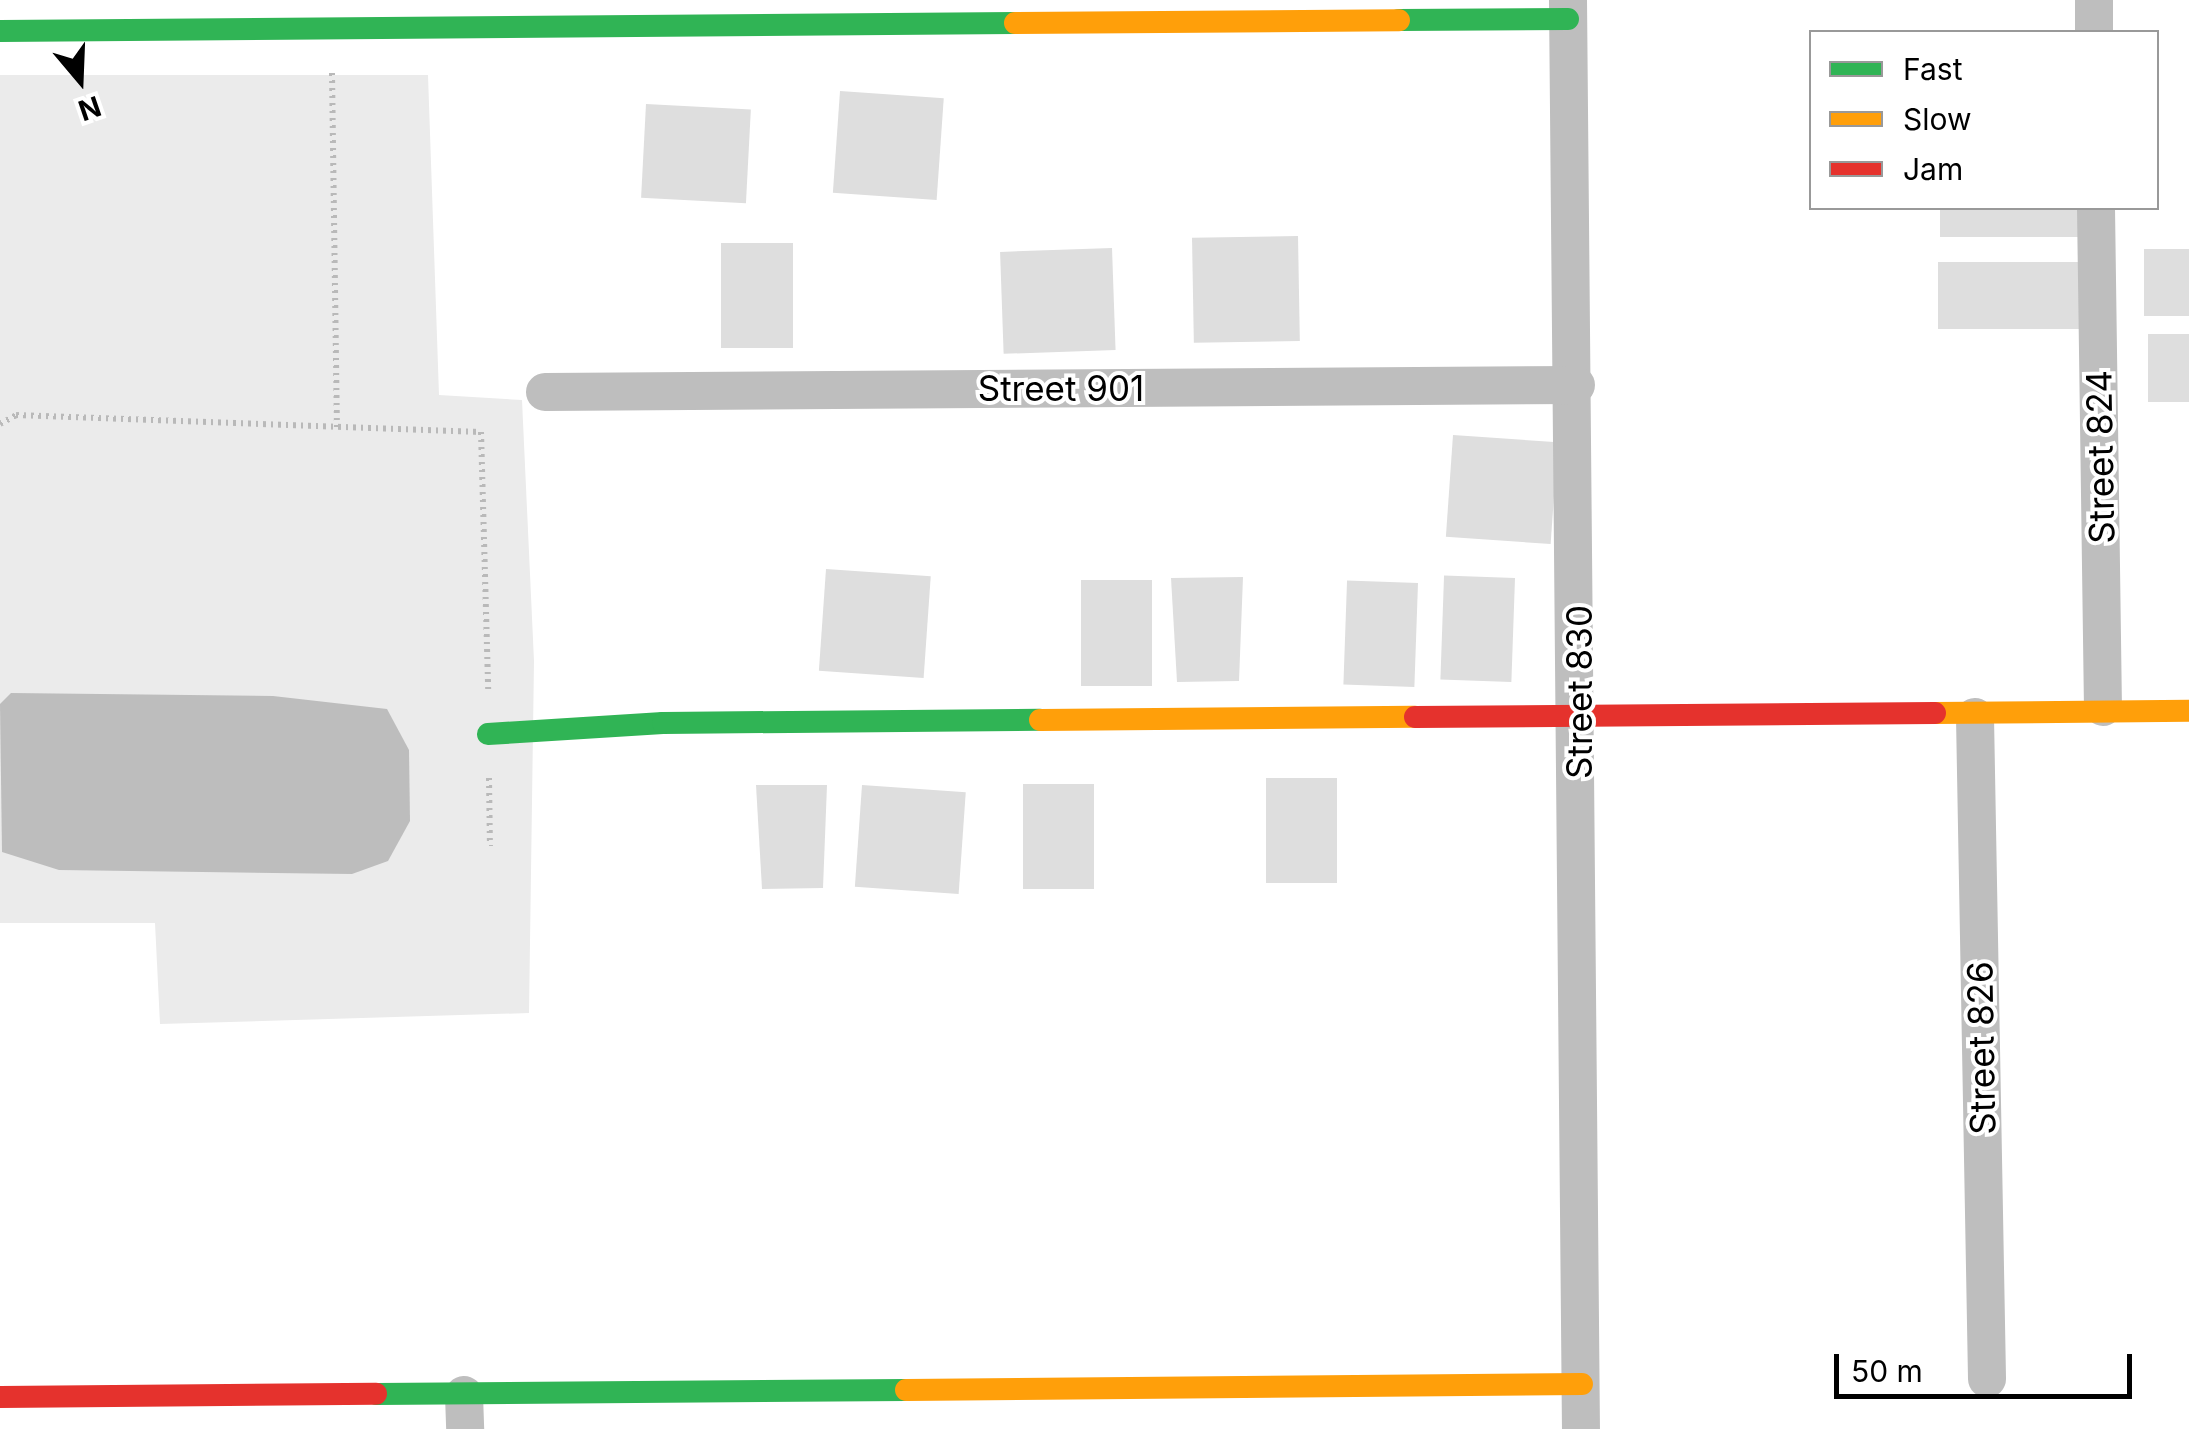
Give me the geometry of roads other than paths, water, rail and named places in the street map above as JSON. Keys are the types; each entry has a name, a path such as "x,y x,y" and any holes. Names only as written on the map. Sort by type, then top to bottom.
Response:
{"street":[{"path":"2094,0 2094,30"},
{"path":"0,31 139,15 332,27 1568,9"},
{"name":"Street 830","path":"1568,9 1576,385 1581,1429"},
{"name":"Street 824","path":"2096,210 2103,707"},
{"name":"Street 901","path":"545,392 1576,385"},
{"path":"488,734 663,724 1975,716 2103,707 2189,711"},
{"name":"Street 826","path":"1975,716 1988,1379"},
{"path":"0,1397 465,1412 1582,1384"}]}
